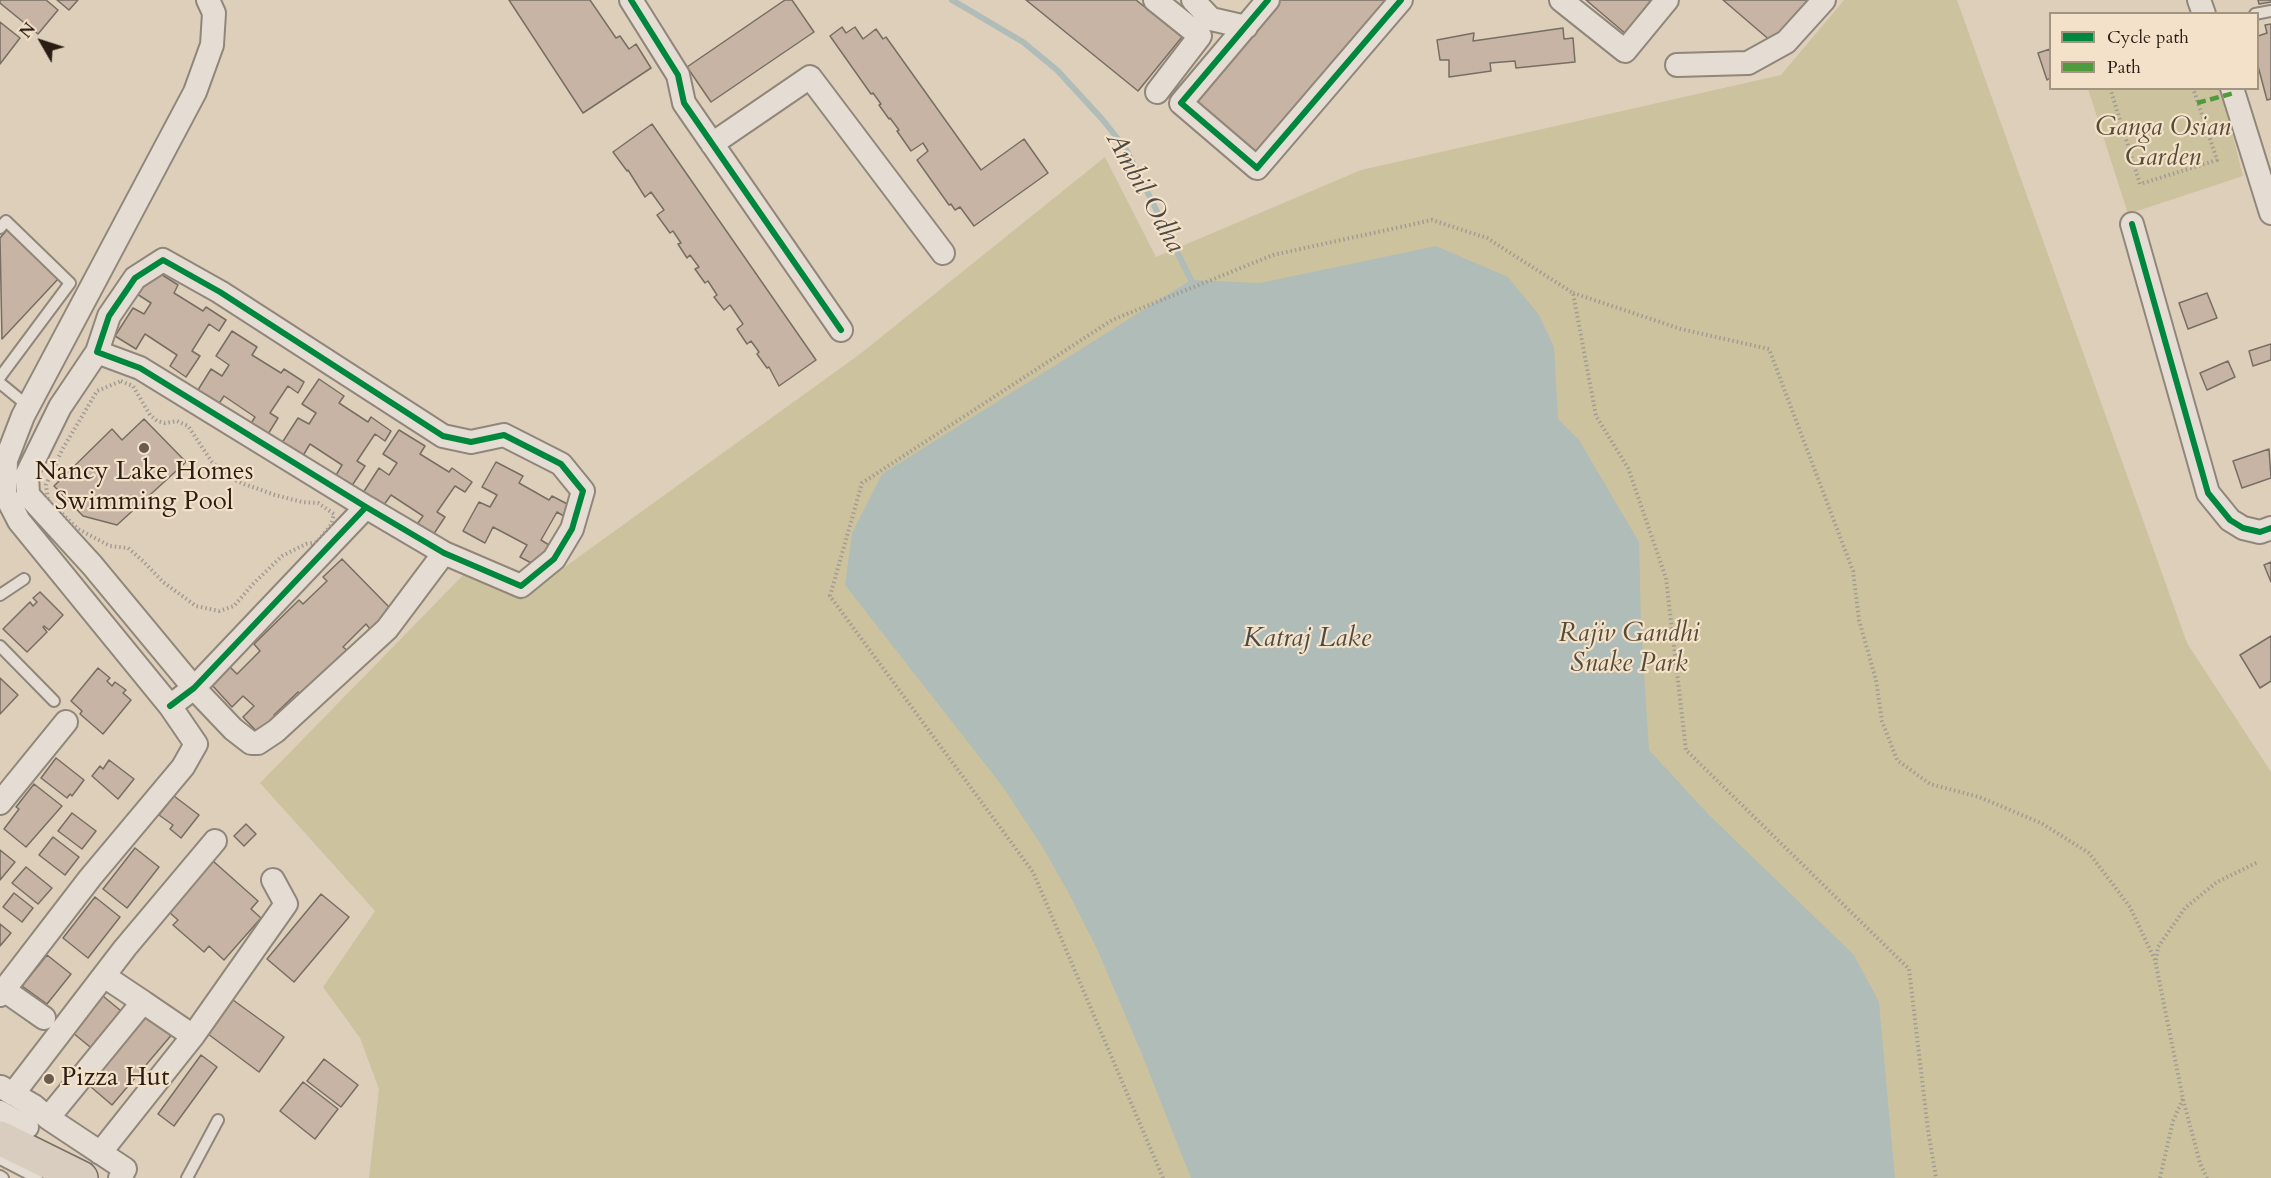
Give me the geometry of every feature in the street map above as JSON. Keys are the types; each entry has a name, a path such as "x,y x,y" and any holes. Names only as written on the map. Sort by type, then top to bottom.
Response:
{"highway":[{"path":"13,1133 90,1165"}],"street":[{"path":"44,1018 2,993 90,878 183,767 196,744 170,706 19,521 5,494 6,460 28,406 195,92 212,45 213,14 208,0"},
{"path":"631,0 678,75 684,103 841,330"},
{"path":"1155,0 1200,36 1156,92"},
{"path":"1193,0 1211,19 1245,27"},
{"path":"1268,0 1182,102 1257,168 1401,0"},
{"path":"1561,0 1625,51 1667,0"},
{"path":"1677,65 1748,63 1786,42 1824,0"},
{"path":"712,144 810,77 943,253"},
{"path":"2233,90 2271,213"},
{"path":"2132,224 2208,493 2230,520 2243,528 2260,532 2271,528"},
{"path":"97,352 140,368 444,553 521,586 554,559 572,530 583,491 561,464 504,435 471,442 443,436 220,292 163,260 135,278 109,316 97,352 60,407 27,474 28,495 92,565 194,688 233,729 251,743 258,743 305,707 387,629 444,553"},
{"path":"170,706 194,688 366,507"},
{"path":"0,803 66,722"},
{"path":"128,1175 90,1165 48,1118 34,1106 7,1090 215,841"},
{"path":"90,1165 193,1036 286,904 273,880"},
{"path":"104,976 193,1036"},
{"path":"48,1118 143,1002"},
{"path":"0,1112 13,1133"}],"lane":[{"path":"0,228 6,221 70,283 0,377"},
{"path":"0,383 28,406"},
{"path":"0,595 24,579"},
{"path":"0,646 54,701"},
{"path":"187,1178 218,1120"},
{"path":"0,1159 32,1175"}],"path":[{"path":"2111,90 2140,184 2217,160 2194,90"},
{"path":"1163,1178 1033,873 830,596 862,483 1112,320 1273,255 1432,220 1487,238 1573,293 1681,329 1769,348 1853,571 1859,620 1876,680 1882,721 1897,760 1930,784 1979,797 2041,823 2090,853 2130,907 2156,960 2183,1099 2200,1162 2207,1178"},
{"path":"1573,293 1596,416 1628,468 1666,578 1686,750 1910,969 1928,1130 1936,1178"},
{"path":"121,381 133,386 150,415 157,421 165,423 177,420 188,426 198,444 226,476 275,495 302,502 318,503 334,514 331,525 317,542 306,544 282,556 234,606 219,611 196,606 163,582 128,548 110,546 78,529 48,500 46,485 62,450 96,391 121,381"},
{"path":"2156,960 2158,947 2185,908 2217,882 2258,862"},
{"path":"2160,1178 2173,1121 2183,1099"}],"green space":[{"name":"Rajiv Gandhi Snake Park","path":"1844,0 1957,0 2187,643 2271,772 2271,1178 369,1178 379,1089 360,1038 323,987 375,911 260,783 472,566 523,597 860,354 1105,157 1156,257 1361,170 1781,75"},
{"name":"Ganga Osian Garden","path":"2088,90 2221,90 2243,176 2128,214"}],"water":[{"name":"Katraj Lake","path":"1436,246 1508,277 1539,315 1554,347 1558,419 1579,440 1639,542 1641,624 1649,750 1709,815 1854,955 1879,1002 1895,1178 1191,1178 1097,949 1040,843 1003,787 845,585 852,533 882,474 1191,280 1260,283"}],"building":[{"path":"0,0 46,0 58,10 38,34 0,3"},
{"path":"57,0 78,0 69,10"},
{"path":"509,0 590,0 616,38 620,36 629,49 636,44 651,68 583,113"},
{"path":"785,0 792,0 814,32 711,102 687,67"},
{"path":"1026,0 1136,0 1182,37 1138,91"},
{"path":"1278,0 1390,0 1259,157 1193,102"},
{"path":"1586,0 1651,0 1626,34"},
{"path":"1723,0 1808,0 1772,42"},
{"path":"2258,0 2271,0 2271,2 2259,4"},
{"path":"0,22 20,38 0,64"},
{"path":"2271,24 2271,99 2267,100 2259,70 2259,36 2267,33 2265,25"},
{"path":"842,27 846,33 855,27 863,39 876,29 883,39 886,37 981,170 1024,139 1048,173 974,226 960,207 955,210 951,204 949,205 917,160 928,151 923,143 911,151 897,131 899,130 879,105 881,104 873,93 871,94 830,36"},
{"path":"1563,28 1564,39 1573,38 1575,62 1516,68 1515,61 1490,63 1491,71 1449,77 1449,60 1440,60 1437,40 1474,33 1473,41"},
{"path":"2049,49 2049,79 2047,80 2038,53"},
{"path":"652,124 816,360 779,386 751,341 747,344 737,329 743,324 730,305 724,310 714,297 717,295 708,281 705,283 695,269 699,267 690,255 687,258 673,231 670,233 657,215 664,210 651,192 645,197 613,152"},
{"path":"8,229 59,278 2,339 0,238"},
{"path":"153,269 178,285 174,293 203,311 206,307 226,320 219,331 209,324 192,351 200,356 186,377 170,366 177,355 145,334 136,349 115,336 133,308 144,314 151,303 137,294"},
{"path":"2207,293 2217,318 2188,329 2179,303"},
{"path":"232,331 257,347 252,355 281,373 284,369 304,382 298,393 288,386 270,413 278,418 265,439 248,428 255,417 224,396 214,411 193,398 211,369 222,376 229,365 216,356"},
{"path":"2271,344 2271,360 2253,366 2249,351"},
{"path":"2228,361 2235,377 2207,390 2200,373"},
{"path":"319,379 344,396 339,403 368,422 371,417 391,431 385,441 375,434 357,461 365,466 351,487 335,477 342,465 310,444 301,459 280,446 298,418 309,424 316,413 302,404"},
{"path":"144,419 186,462 117,525 83,516 54,486 112,429 122,440"},
{"path":"399,430 425,446 420,454 449,472 452,468 472,482 465,492 455,486 437,512 445,517 431,538 415,527 423,516 391,495 381,509 361,496 379,468 389,475 397,463 383,454"},
{"path":"2269,449 2271,478 2242,488 2233,461"},
{"path":"496,462 523,476 519,483 549,500 552,496 573,507 567,518 557,512 541,540 549,545 537,566 520,557 527,545 493,527 485,543 463,531 479,502 490,507 497,495 482,487"},
{"path":"342,559 391,609 370,629 366,624 343,647 348,651 302,696 298,692 274,715 278,719 261,736 243,717 254,706 243,696 232,707 212,685 230,667 237,674 260,651 254,644 299,600 303,604 327,581 323,577"},
{"path":"2271,562 2271,582 2264,565"},
{"path":"40,592 63,615 49,630 43,627 47,632 27,652 3,629 30,602 33,606 37,602 33,598"},
{"path":"2271,636 2271,681 2260,688 2240,655"},
{"path":"98,668 110,678 107,681 112,686 115,682 126,690 123,693 131,700 103,734 80,714 82,711 71,701"},
{"path":"0,678 18,695 0,714"},
{"path":"56,758 84,780 72,796 70,794 67,798 41,778"},
{"path":"109,760 134,779 118,799 92,776 100,766 103,769"},
{"path":"34,784 62,806 26,847 4,829 19,809 16,807"},
{"path":"174,796 199,815 181,838 170,829 173,825 159,815"},
{"path":"72,813 96,831 82,849 58,831"},
{"path":"246,824 256,834 244,846 234,836"},
{"path":"53,837 79,857 65,875 39,855"},
{"path":"135,848 159,867 127,908 103,889"},
{"path":"0,850 15,862 0,880"},
{"path":"213,861 258,901 251,909 261,918 224,960 209,946 204,952 173,925 178,920 169,912 196,868 202,874"},
{"path":"26,867 52,888 38,904 12,883"},
{"path":"14,893 33,908 22,922 3,907"},
{"path":"321,894 349,917 294,982 267,959"},
{"path":"95,897 120,917 88,958 63,938"},
{"path":"0,924 11,933 0,946"},
{"path":"47,955 71,974 47,1004 22,986"},
{"path":"98,992 126,1015 95,1051 67,1028"},
{"path":"233,1000 284,1037 259,1072 208,1034"},
{"path":"145,1007 174,1032 112,1105 84,1081"},
{"path":"201,1055 217,1067 174,1126 158,1114"},
{"path":"324,1059 358,1085 341,1107 307,1081"},
{"path":"303,1082 338,1109 315,1139 280,1111"}],"waterway":[{"name":"Ambil Odha","path":"952,0 1023,42 1057,70 1102,119 1126,149 1191,280"}],"marked path":[{"path":"2197,103 2234,93"}],"cycle path":[{"path":"631,0 678,75 684,103 841,330"},
{"path":"1268,0 1181,103 1257,168 1401,0"},
{"path":"2132,224 2208,493 2230,520 2243,528 2260,532 2271,528"},
{"path":"170,706 194,688 366,507 140,368 97,352 109,316 135,278 163,260 220,292 443,436 471,442 504,435 561,464 583,491 572,529 554,559 521,586 444,553 366,507"}],"place":[{"name":"Nancy Lake Homes Swimming Pool","path":"144,448"},
{"name":"Pizza Hut","path":"49,1079"}]}
